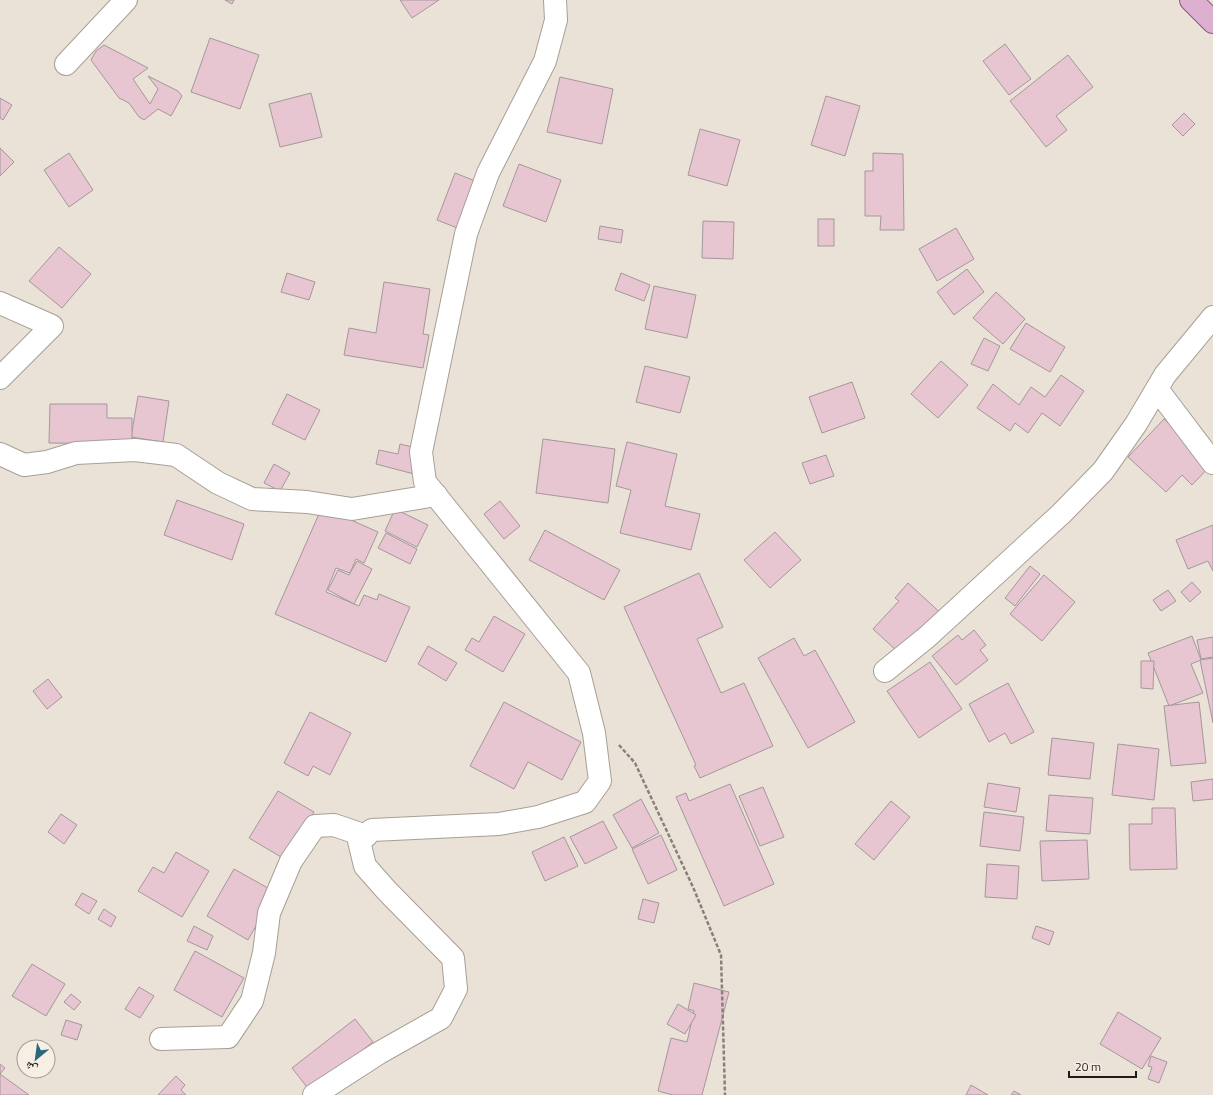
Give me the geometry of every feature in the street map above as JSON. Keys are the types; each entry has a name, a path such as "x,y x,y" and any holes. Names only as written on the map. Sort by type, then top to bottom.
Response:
{"main road":[{"path":"1191,0 1213,22"}],"street":[{"path":"66,64 126,0"},
{"path":"314,1095 379,1053 441,1018 456,989 453,958 387,891 365,866 359,841 372,830 499,824 538,816 585,802 600,781 594,733 579,673 425,482 421,452 466,234 488,172 544,61 556,20 555,0"},
{"path":"0,303 52,326 0,378"},
{"path":"885,671 927,637 1061,514 1103,471 1136,424 1165,375 1213,317"},
{"path":"1157,389 1213,463"},
{"path":"0,454 24,464 46,462 76,453 135,450 176,455 218,483 252,499 307,502 352,509 436,495"},
{"path":"161,1039 228,1037 252,1001 264,953 269,913 291,861 315,826 334,825 366,836"}],"path":[{"path":"614,739 635,763 693,887 721,955 725,1095"}],"building":[{"path":"225,0 234,0 232,4"},
{"path":"400,0 439,0 412,18"},
{"path":"210,38 259,55 240,109 191,92"},
{"path":"1005,44 1031,79 1009,95 983,61"},
{"path":"104,45 148,68 133,79 150,104 158,89 148,76 178,91 182,96 171,116 158,109 144,120 139,117 129,103 119,98 91,60 96,51"},
{"path":"1068,55 1093,87 1056,116 1067,130 1046,147 1010,101"},
{"path":"560,77 613,89 602,144 547,132"},
{"path":"311,93 322,137 280,147 269,104"},
{"path":"826,96 860,106 845,156 811,145"},
{"path":"0,98 12,105 3,120 0,118"},
{"path":"1184,113 1195,124 1183,136 1172,125"},
{"path":"700,129 740,140 727,186 688,175"},
{"path":"0,148 14,162 0,176"},
{"path":"69,153 93,190 69,207 44,170"},
{"path":"873,153 903,154 904,230 880,230 881,216 865,216 865,171 873,171"},
{"path":"519,164 561,180 546,222 503,206"},
{"path":"455,173 478,182 460,229 437,220"},
{"path":"818,219 834,219 834,246 818,246"},
{"path":"703,221 734,222 733,259 702,258"},
{"path":"600,226 623,230 621,243 598,239"},
{"path":"956,228 974,259 937,281 919,249"},
{"path":"59,247 91,274 62,308 29,281"},
{"path":"967,269 984,292 954,315 937,292"},
{"path":"287,273 315,282 309,300 281,292"},
{"path":"621,273 650,285 644,301 615,290"},
{"path":"384,282 430,289 423,334 429,335 423,368 344,355 349,328 376,333"},
{"path":"654,286 696,295 687,338 645,329"},
{"path":"996,292 1025,319 1003,344 973,318"},
{"path":"1026,323 1065,347 1050,372 1010,349"},
{"path":"984,338 1000,346 988,371 971,364"},
{"path":"941,361 968,385 938,418 911,394"},
{"path":"645,366 690,377 680,413 636,402"},
{"path":"1061,375 1084,391 1060,426 1042,413 1028,433 1015,423 1010,431 977,408 993,384 1019,405 1031,387 1045,397"},
{"path":"852,382 865,418 822,433 809,397"},
{"path":"287,394 320,410 305,440 272,424"},
{"path":"138,396 169,401 163,442 131,437"},
{"path":"50,404 107,404 107,418 132,418 132,444 49,443"},
{"path":"1164,419 1212,464 1192,485 1182,475 1166,492 1128,457"},
{"path":"543,439 615,449 608,503 536,493"},
{"path":"627,442 677,454 665,506 700,514 691,550 620,533 631,490 616,486"},
{"path":"400,444 421,449 414,474 376,464 379,450 398,454"},
{"path":"826,455 834,476 810,484 802,463"},
{"path":"274,464 290,473 280,491 264,483"},
{"path":"177,500 244,524 232,560 164,535"},
{"path":"500,501 520,526 504,539 484,514"},
{"path":"322,507 378,532 364,563 356,559 350,573 336,568 326,592 359,606 364,595 377,600 379,594 410,607 386,662 275,614"},
{"path":"395,509 428,525 417,547 385,531"},
{"path":"1213,525 1213,571 1208,561 1188,569 1176,540"},
{"path":"545,530 620,570 604,600 529,560"},
{"path":"775,532 801,560 770,588 744,560"},
{"path":"386,533 417,549 410,564 378,548"},
{"path":"357,561 372,569 354,604 328,590 338,570 349,575"},
{"path":"1030,566 1040,574 1015,606 1005,598"},
{"path":"699,573 723,627 697,639 721,693 744,683 773,746 700,778 694,766 696,765 624,607"},
{"path":"1044,575 1075,602 1042,641 1010,614"},
{"path":"1192,582 1201,592 1190,602 1181,592"},
{"path":"908,583 945,617 933,630 926,623 898,652 873,629 899,601 895,598"},
{"path":"1168,590 1176,601 1161,611 1153,600"},
{"path":"494,616 525,634 503,672 465,650 472,638 479,642"},
{"path":"974,630 986,645 980,650 988,660 956,685 932,656 958,635 962,640"},
{"path":"1192,636 1201,660 1191,664 1203,693 1169,706 1148,653"},
{"path":"1213,637 1213,657 1201,659 1197,640"},
{"path":"794,638 804,656 815,650 855,722 808,748 758,658"},
{"path":"428,646 457,663 446,681 418,664"},
{"path":"1213,658 1213,723 1200,660"},
{"path":"1141,661 1154,661 1153,689 1141,688"},
{"path":"930,662 962,709 919,738 887,691"},
{"path":"48,679 62,697 47,709 33,691"},
{"path":"1008,683 1034,732 1011,744 1005,733 989,742 969,704"},
{"path":"504,702 581,742 562,780 528,762 514,789 470,766"},
{"path":"1199,702 1206,763 1171,766 1164,706"},
{"path":"310,712 351,733 330,775 313,766 308,776 284,763"},
{"path":"1052,738 1094,743 1090,779 1048,775"},
{"path":"1118,744 1159,749 1154,800 1112,795"},
{"path":"1213,779 1213,799 1193,801 1191,782"},
{"path":"988,783 1020,788 1016,812 984,807"},
{"path":"730,784 774,884 724,906 676,797 686,793 689,801"},
{"path":"763,787 784,837 760,846 739,796"},
{"path":"278,791 314,812 286,860 249,838"},
{"path":"1049,795 1093,798 1090,834 1046,831"},
{"path":"641,799 659,833 632,848 613,815"},
{"path":"891,801 910,817 874,860 855,844"},
{"path":"1152,808 1175,808 1177,869 1130,870 1129,824 1152,824"},
{"path":"984,812 1024,817 1020,851 980,846"},
{"path":"61,814 77,825 64,844 48,832"},
{"path":"603,821 617,848 585,864 570,837"},
{"path":"661,835 677,870 648,884 632,849"},
{"path":"564,837 578,866 545,881 532,852"},
{"path":"1087,840 1089,879 1042,881 1040,841"},
{"path":"176,852 209,871 182,917 138,891 153,867 164,873"},
{"path":"987,864 1019,866 1017,899 985,897"},
{"path":"234,869 275,892 248,940 207,916"},
{"path":"82,893 97,901 89,914 75,905"},
{"path":"643,899 659,903 654,923 638,919"},
{"path":"104,909 116,917 111,927 98,919"},
{"path":"194,926 213,936 207,950 187,941"},
{"path":"1036,926 1054,932 1049,945 1032,938"},
{"path":"195,951 244,978 222,1017 174,990"},
{"path":"32,964 65,984 46,1016 12,996"},
{"path":"694,983 729,992 702,1095 673,1095 658,1091 671,1038 687,1042 694,1011 688,1009"},
{"path":"139,987 154,996 140,1018 125,1009"},
{"path":"71,994 81,1002 74,1010 64,1002"},
{"path":"678,1004 696,1015 685,1034 667,1024"},
{"path":"1118,1012 1161,1038 1142,1069 1100,1044"},
{"path":"355,1019 373,1042 310,1091 292,1068"},
{"path":"66,1020 82,1025 77,1040 61,1035"},
{"path":"1151,1056 1167,1062 1159,1083 1148,1079 1152,1067 1148,1066"},
{"path":"0,1064 5,1068 0,1074"},
{"path":"0,1074 29,1095 0,1095"},
{"path":"176,1076 185,1085 181,1090 186,1095 158,1095"},
{"path":"971,1085 988,1095 966,1095"},
{"path":"1014,1091 1021,1095 1011,1095"}]}
